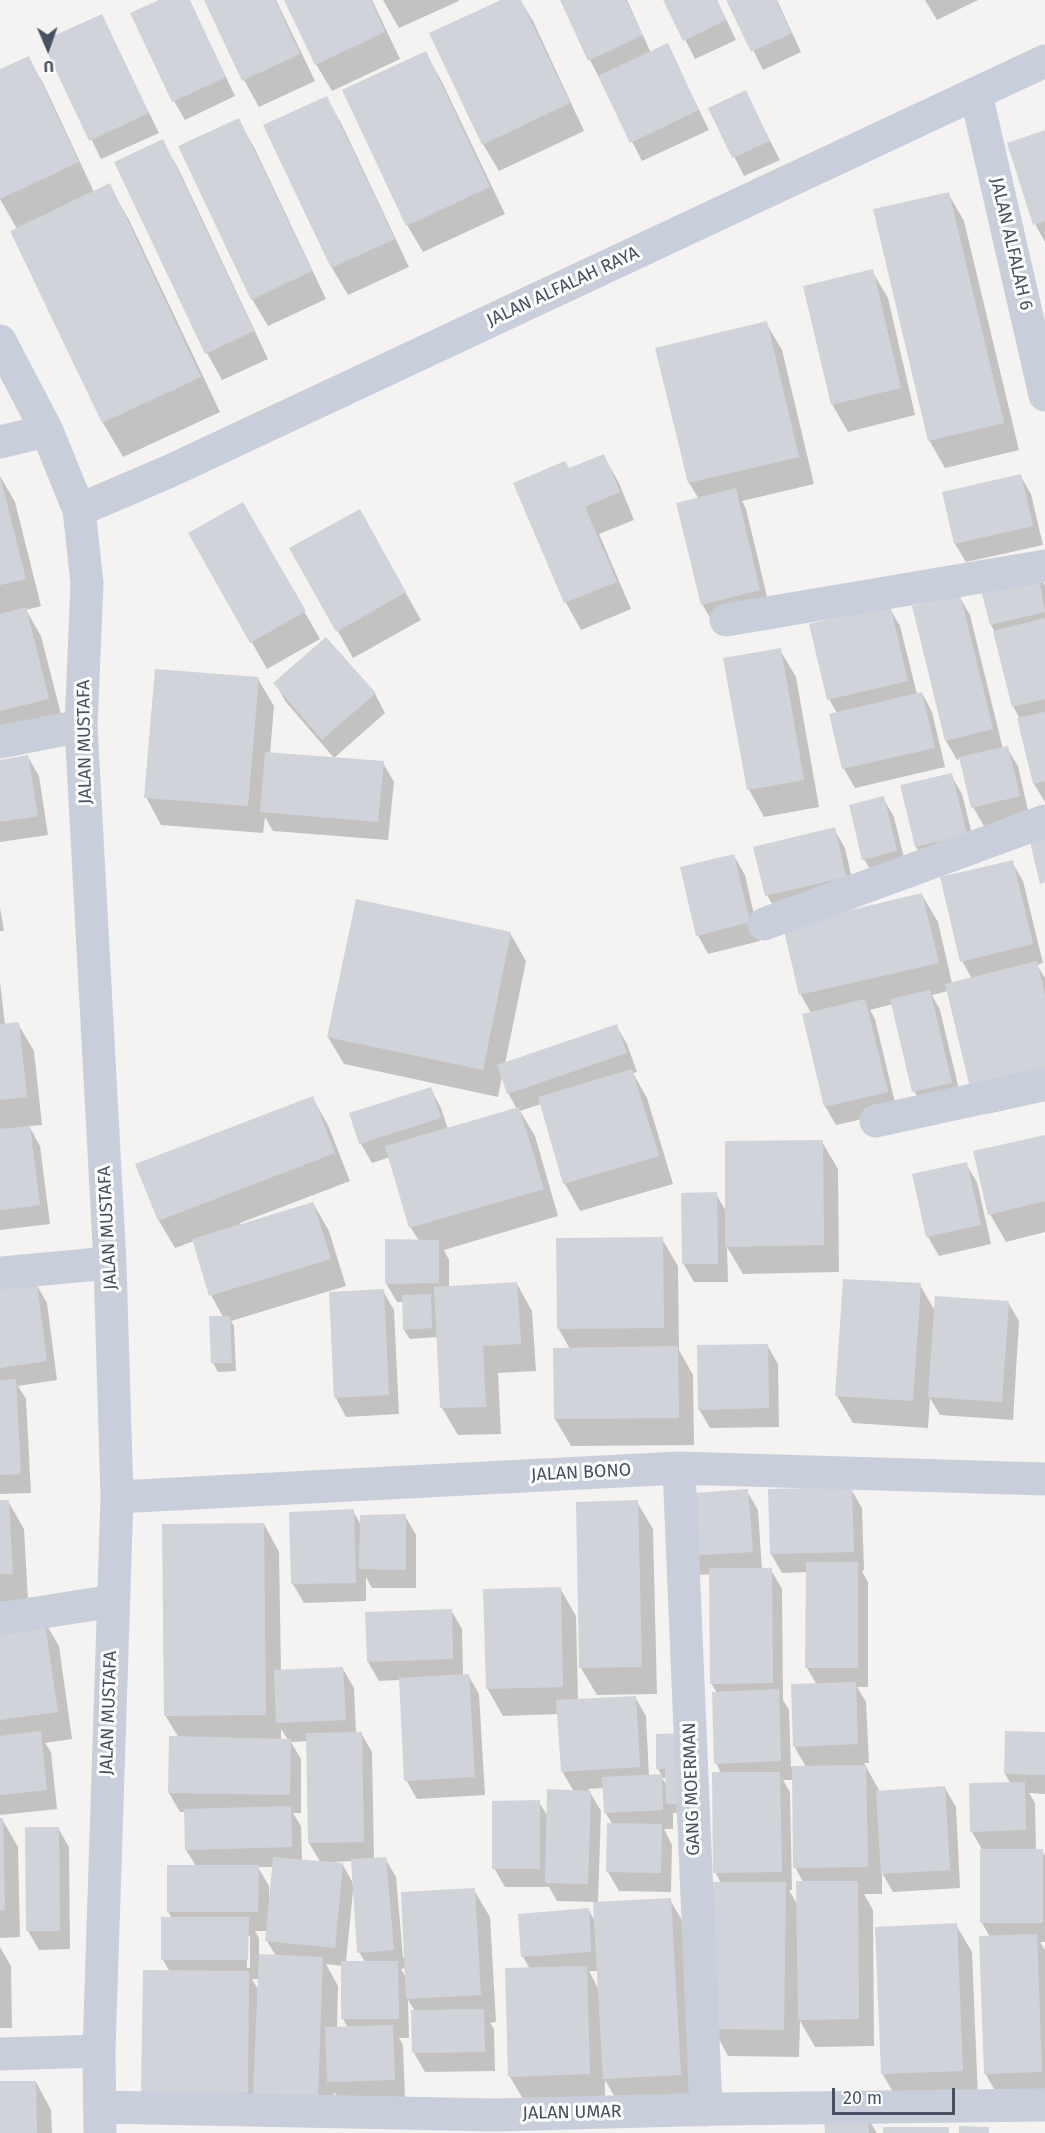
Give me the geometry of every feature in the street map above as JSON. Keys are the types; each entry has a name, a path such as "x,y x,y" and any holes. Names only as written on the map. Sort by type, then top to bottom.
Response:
{"street":[{"name":"JALAN ALFALAH RAYA","path":"79,510 170,471 1045,61"},
{"name":"JALAN ALFALAH 6","path":"976,94 1045,395"},
{"name":"JALAN MUSTAFA","path":"0,341 47,431 79,510 87,583 81,726 110,1263 117,1497 99,2051 100,2120"},
{"path":"0,442 47,431"},
{"path":"726,620 1045,566"},
{"path":"0,742 81,726"},
{"path":"764,924 1045,821"},
{"path":"876,1121 1045,1084"},
{"path":"0,1273 110,1263"},
{"name":"JALAN BONO","path":"117,1497 678,1468 1045,1479"},
{"name":"GANG MOERMAN","path":"678,1468 717,2117"},
{"path":"0,1619 113,1601"},
{"path":"0,2054 99,2051"},
{"name":"JALAN UMAR","path":"100,2120 496,2115 717,2117 811,2121 1045,2105"}],"building":[{"path":"159,0 190,0 226,77 172,102 130,13"},
{"path":"204,0 275,0 300,54 242,81"},
{"path":"284,0 371,0 385,32 315,65"},
{"path":"501,0 521,0 570,103 482,145 429,33"},
{"path":"560,0 626,0 643,35 588,61"},
{"path":"663,0 717,0 726,20 683,41"},
{"path":"726,0 776,0 792,33 751,52"},
{"path":"102,14 149,113 89,141 42,41"},
{"path":"668,43 699,110 630,143 598,76"},
{"path":"426,51 490,187 406,226 342,90"},
{"path":"29,56 79,162 0,199 0,69"},
{"path":"746,90 770,141 732,158 708,108"},
{"path":"327,96 395,239 331,268 263,125"},
{"path":"239,118 312,271 251,300 178,146"},
{"path":"1045,130 1045,221 1033,225 1007,143"},
{"path":"163,139 254,331 205,354 114,162"},
{"path":"110,183 201,377 102,423 10,231"},
{"path":"949,192 1004,423 928,441 873,209"},
{"path":"873,269 901,388 831,405 803,286"},
{"path":"767,321 799,457 688,483 655,348"},
{"path":"604,454 620,492 585,507 617,582 564,603 513,483 565,461 569,468"},
{"path":"1021,474 1033,526 954,544 942,492"},
{"path":"0,476 26,579 0,585"},
{"path":"736,488 760,590 701,605 676,503"},
{"path":"243,502 306,611 250,643 188,533"},
{"path":"360,509 406,592 336,632 289,548"},
{"path":"1037,568 1045,612 990,625 979,582"},
{"path":"960,594 993,729 945,741 912,606"},
{"path":"890,605 908,681 827,700 809,624"},
{"path":"26,607 49,699 0,711 0,614"},
{"path":"1045,618 1045,699 1012,707 993,631"},
{"path":"326,637 376,693 322,740 273,683"},
{"path":"781,648 804,780 747,790 723,658"},
{"path":"155,669 259,677 248,806 144,798"},
{"path":"922,692 935,748 842,769 829,714"},
{"path":"1045,712 1045,781 1033,784 1017,718"},
{"path":"1008,746 1020,796 971,808 959,757"},
{"path":"265,752 384,761 378,822 260,812"},
{"path":"28,755 38,816 0,822 0,760"},
{"path":"952,773 967,835 915,847 900,785"},
{"path":"884,796 897,851 862,860 849,805"},
{"path":"835,827 846,877 765,896 753,847"},
{"path":"1045,834 1045,882 1040,884 1029,838"},
{"path":"734,854 750,922 696,936 680,867"},
{"path":"1013,860 1033,944 960,962 940,877"},
{"path":"922,893 939,963 799,995 783,926"},
{"path":"356,899 511,932 483,1070 327,1037"},
{"path":"1037,961 1045,995 1045,1070 970,1088 945,984"},
{"path":"930,990 952,1083 912,1092 890,999"},
{"path":"865,999 888,1092 824,1107 802,1014"},
{"path":"19,1022 27,1097 0,1100 0,1024"},
{"path":"617,1024 627,1053 507,1094 497,1065"},
{"path":"632,1069 659,1156 563,1184 538,1097"},
{"path":"431,1087 441,1118 359,1144 349,1113"},
{"path":"313,1096 335,1153 158,1221 135,1164"},
{"path":"519,1107 544,1189 409,1228 385,1146"},
{"path":"30,1126 40,1205 0,1210 0,1129"},
{"path":"1045,1135 1045,1201 988,1215 973,1151"},
{"path":"823,1140 824,1245 725,1247 725,1141"},
{"path":"967,1162 981,1225 926,1237 912,1174"},
{"path":"717,1192 718,1264 682,1264 681,1193"},
{"path":"313,1202 331,1259 209,1296 192,1239"},
{"path":"663,1237 664,1328 557,1329 556,1238"},
{"path":"385,1239 439,1240 439,1283 385,1284"},
{"path":"843,1279 921,1283 913,1401 835,1396"},
{"path":"517,1282 521,1344 483,1346 486,1407 440,1408 434,1287"},
{"path":"37,1283 47,1361 0,1368 0,1288"},
{"path":"384,1289 389,1395 334,1398 329,1292"},
{"path":"431,1294 432,1328 403,1330 402,1295"},
{"path":"935,1296 1009,1301 1002,1402 928,1397"},
{"path":"209,1316 230,1316 232,1363 211,1363"},
{"path":"768,1344 769,1408 698,1410 697,1345"},
{"path":"678,1346 679,1418 554,1419 553,1348"},
{"path":"16,1379 21,1474 0,1475 0,1380"},
{"path":"852,1487 854,1552 770,1554 768,1489"},
{"path":"748,1489 753,1552 686,1556 681,1494"},
{"path":"0,1500 9,1500 13,1574 0,1574"},
{"path":"638,1500 642,1667 579,1668 576,1502"},
{"path":"354,1509 356,1583 291,1584 289,1512"},
{"path":"406,1514 406,1570 359,1569 360,1515"},
{"path":"264,1523 266,1715 164,1716 162,1524"},
{"path":"806,1562 858,1562 858,1668 805,1668"},
{"path":"709,1568 772,1568 773,1683 710,1684"},
{"path":"561,1587 563,1687 486,1689 483,1589"},
{"path":"452,1609 453,1659 367,1662 365,1612"},
{"path":"44,1617 58,1712 0,1720 0,1623"},
{"path":"343,1667 346,1720 276,1723 274,1670"},
{"path":"469,1674 475,1777 404,1781 399,1678"},
{"path":"856,1682 858,1744 793,1747 791,1684"},
{"path":"779,1689 781,1761 714,1764 712,1692"},
{"path":"636,1696 640,1767 561,1772 556,1700"},
{"path":"41,1731 47,1790 0,1795 0,1736"},
{"path":"1005,1731 1045,1732 1045,1775 1004,1774"},
{"path":"362,1732 364,1842 308,1843 306,1733"},
{"path":"684,1733 685,1804 666,1804 665,1769 656,1769 656,1734"},
{"path":"169,1736 291,1739 290,1795 168,1793"},
{"path":"866,1765 868,1867 793,1868 792,1766"},
{"path":"712,1772 780,1772 782,1872 713,1873"},
{"path":"662,1774 663,1810 604,1813 602,1777"},
{"path":"1025,1782 1026,1830 970,1832 969,1783"},
{"path":"945,1786 950,1870 881,1874 876,1791"},
{"path":"547,1789 591,1791 588,1884 545,1883"},
{"path":"540,1800 540,1869 492,1869 492,1801"},
{"path":"291,1806 292,1847 185,1850 184,1809"},
{"path":"0,1818 3,1818 5,1910 0,1910"},
{"path":"607,1823 662,1824 661,1873 606,1872"},
{"path":"25,1827 59,1827 60,1931 26,1931"},
{"path":"980,1849 1043,1849 1043,1923 980,1923"},
{"path":"273,1857 343,1863 335,1948 265,1941"},
{"path":"386,1857 394,1950 357,1953 351,1859"},
{"path":"167,1865 259,1865 258,1912 167,1912"},
{"path":"796,1881 858,1881 859,2019 798,2020"},
{"path":"712,1882 786,1882 784,2030 711,2029"},
{"path":"475,1888 481,1995 406,1999 401,1892"},
{"path":"671,1898 681,2075 603,2079 593,1902"},
{"path":"589,1908 591,1952 521,1957 518,1914"},
{"path":"161,1917 249,1917 248,1960 161,1960"},
{"path":"957,1923 963,2071 881,2074 875,1927"},
{"path":"1037,1934 1042,2072 984,2074 979,1936"},
{"path":"259,1954 323,1957 318,2096 253,2094"},
{"path":"341,1961 398,1961 399,2019 341,2019"},
{"path":"587,1966 590,2074 508,2077 505,1968"},
{"path":"143,1970 249,1971 248,2093 141,2092"},
{"path":"484,2009 485,2052 412,2053 411,2010"},
{"path":"393,2025 395,2080 327,2082 325,2027"},
{"path":"0,2081 36,2081 37,2133 0,2133"},
{"path":"868,2115 869,2133 825,2133 824,2117"},
{"path":"959,2126 989,2127 989,2133 959,2133"},
{"path":"883,2127 949,2127 949,2133 883,2133"}]}
